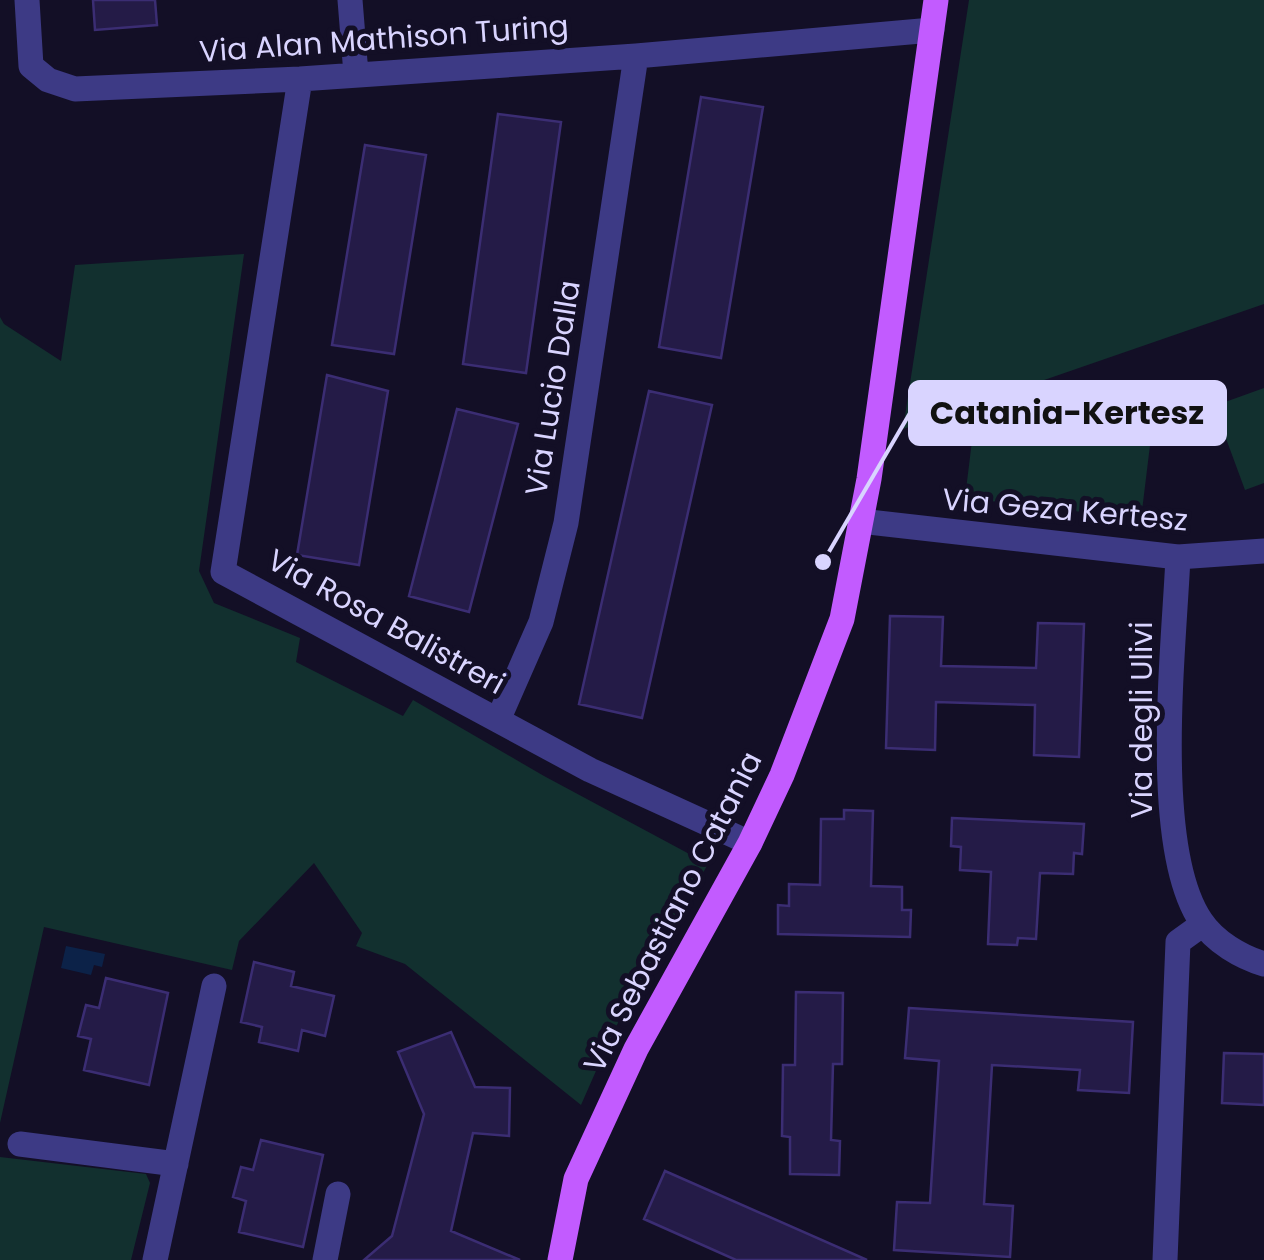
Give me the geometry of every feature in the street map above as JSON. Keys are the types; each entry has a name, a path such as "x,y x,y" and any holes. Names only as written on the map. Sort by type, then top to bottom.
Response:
{"main road":[{"name":"Via Sebastiano Catania","path":"560,1260 576,1179 636,1049 750,844 782,775 842,619 860,522 936,0"}],"street":[{"name":"Via Alan Mathison Turing","path":"26,0 31,66 48,80 76,90 636,56 932,30"},
{"path":"350,0 356,74"},
{"name":"Via Lucio Dalla","path":"498,720 541,622 566,523 636,56"},
{"name":"Via Rosa Balistreri","path":"300,79 224,572 590,770 750,844"},
{"name":"Via Geza Kertesz","path":"860,522 1178,557 1264,551"},
{"name":"Via degli Ulivi","path":"1178,557 1170,754 1175,844 1184,883 1203,924 1242,956 1264,964"},
{"path":"1165,1260 1178,942 1203,924"},
{"path":"156,1260 214,986"},
{"path":"20,1144 176,1164"},
{"path":"324,1260 338,1194"}],"green space":[{"path":"969,0 1264,0 1264,304 903,429"},
{"path":"244,254 199,571 214,603 300,638 296,662 403,716 413,700 708,864 614,1030 581,1105 405,964 356,946 362,933 314,863 239,941 232,970 44,927 0,1123 0,317 4,324 61,361 75,265"},
{"path":"1264,388 1264,483 1245,490 1214,406"},
{"path":"976,408 1152,429 1141,519 965,498"},
{"path":"0,1157 146,1174 150,1183 131,1260 0,1260"}],"water":[{"path":"66,946 105,954 102,967 94,965 91,975 61,968"}],"building":[{"path":"93,0 155,0 157,25 95,30"},
{"path":"701,97 763,107 721,358 659,347"},
{"path":"498,114 561,122 526,373 463,364"},
{"path":"365,145 426,155 394,354 332,345"},
{"path":"327,375 388,391 359,565 297,555"},
{"path":"649,391 712,405 642,718 579,704"},
{"path":"457,409 518,424 469,612 409,596"},
{"path":"890,616 943,617 941,666 1036,668 1038,623 1084,624 1079,757 1034,755 1035,705 936,702 935,750 886,748"},
{"path":"844,810 873,811 871,886 902,887 902,910 911,910 910,937 778,934 778,905 789,906 789,884 820,885 821,819 844,819"},
{"path":"952,818 1084,824 1082,854 1074,853 1073,874 1040,873 1036,939 1018,938 1017,945 988,944 991,872 960,870 961,847 951,846"},
{"path":"254,962 294,972 291,986 334,996 325,1036 302,1030 298,1051 259,1042 262,1027 241,1022"},
{"path":"106,978 168,993 149,1085 84,1070 91,1039 78,1036 86,1005 99,1008"},
{"path":"796,992 843,993 842,1064 833,1064 831,1140 840,1141 839,1175 790,1174 790,1137 782,1136 783,1065 795,1065"},
{"path":"909,1008 1133,1022 1129,1093 1078,1090 1080,1070 992,1065 984,1204 1013,1206 1010,1257 894,1250 897,1202 930,1203 939,1061 905,1058"},
{"path":"451,1032 475,1087 510,1088 509,1136 473,1133 451,1231 520,1260 364,1260 392,1236 424,1114 398,1052"},
{"path":"1224,1053 1264,1054 1264,1105 1222,1103"},
{"path":"261,1140 323,1155 303,1247 239,1232 246,1201 233,1197 241,1167 253,1170"},
{"path":"665,1171 867,1260 736,1260 644,1219"}],"place":[{"name":"Catania-Kertesz","path":"823,562"}]}
